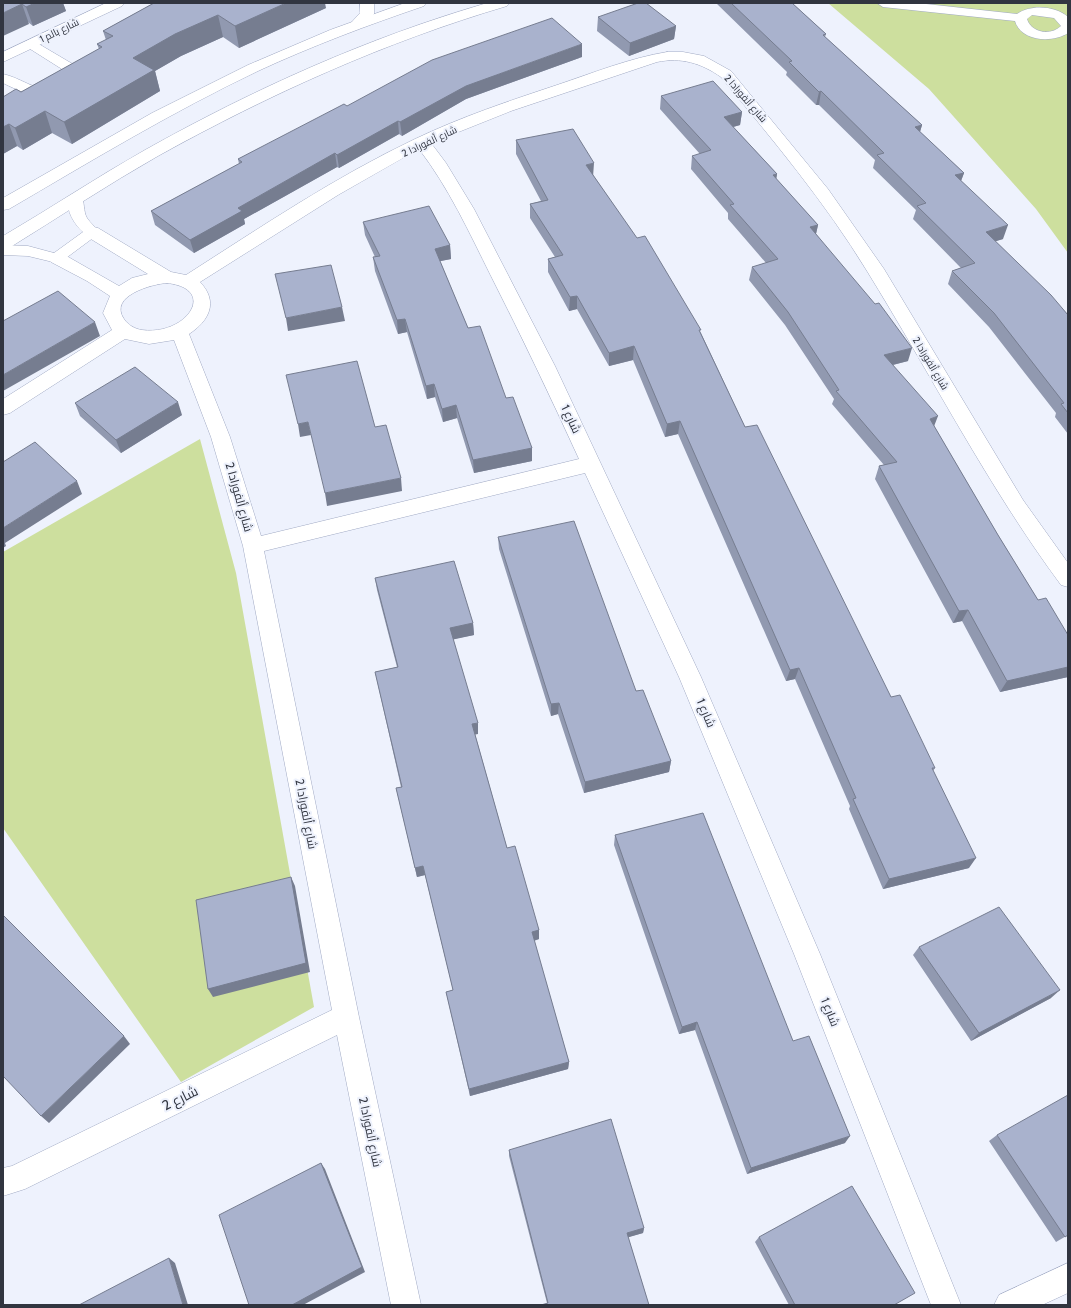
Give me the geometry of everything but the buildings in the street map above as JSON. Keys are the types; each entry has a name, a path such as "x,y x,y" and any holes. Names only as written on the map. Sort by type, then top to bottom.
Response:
{"street":[{"path":"80,3 93,13"},
{"name":"شارع بالم 1","path":"3,58 93,13 117,3"},
{"path":"357,24 367,14 367,3"},
{"path":"3,205 122,136 188,100 253,68 357,24 419,3"},
{"path":"3,244 151,154 213,120 275,89 400,36 502,3"},
{"name":"شارع ألفورادا 2","path":"188,282 350,181 422,142 502,110 576,83 650,60 666,56 684,56 700,60 715,66 726,74 803,165 841,216 875,269 1003,484 1049,554 1068,579"},
{"name":"شارع 1","path":"422,142 438,163 466,209 546,366 687,669 807,954 946,1305"},
{"path":"92,232 166,277 188,282 196,288 202,296 202,305 199,315 191,324 179,331 150,337 136,336 124,331 116,324 112,314 113,304 120,294 127,288 141,282 166,277"},
{"path":"57,258 93,277 120,294"},
{"path":"3,408 124,331"},
{"name":"شارع ألفورادا 2","path":"179,331 200,378 220,430 253,546 346,1017 406,1305"},
{"path":"253,546 591,464"},
{"name":"شارع 2","path":"7,1185 346,1017"},
{"path":"1009,1305 1068,1278"}],"lane":[{"path":"883,3 1020,18 1028,12 1042,11 1052,8 1067,23 1067,27 1065,31 1053,35 1037,34 1024,27 1020,18"},
{"path":"3,78 37,93 48,92 64,87 73,79 71,69 32,44"},
{"path":"3,250 28,251 57,258 92,232 78,219 76,199"}],"green space":[{"path":"828,3 1068,3 1068,253 1036,209 929,89"},
{"path":"200,439 236,573 314,1007 181,1082 3,828 3,552"}]}
